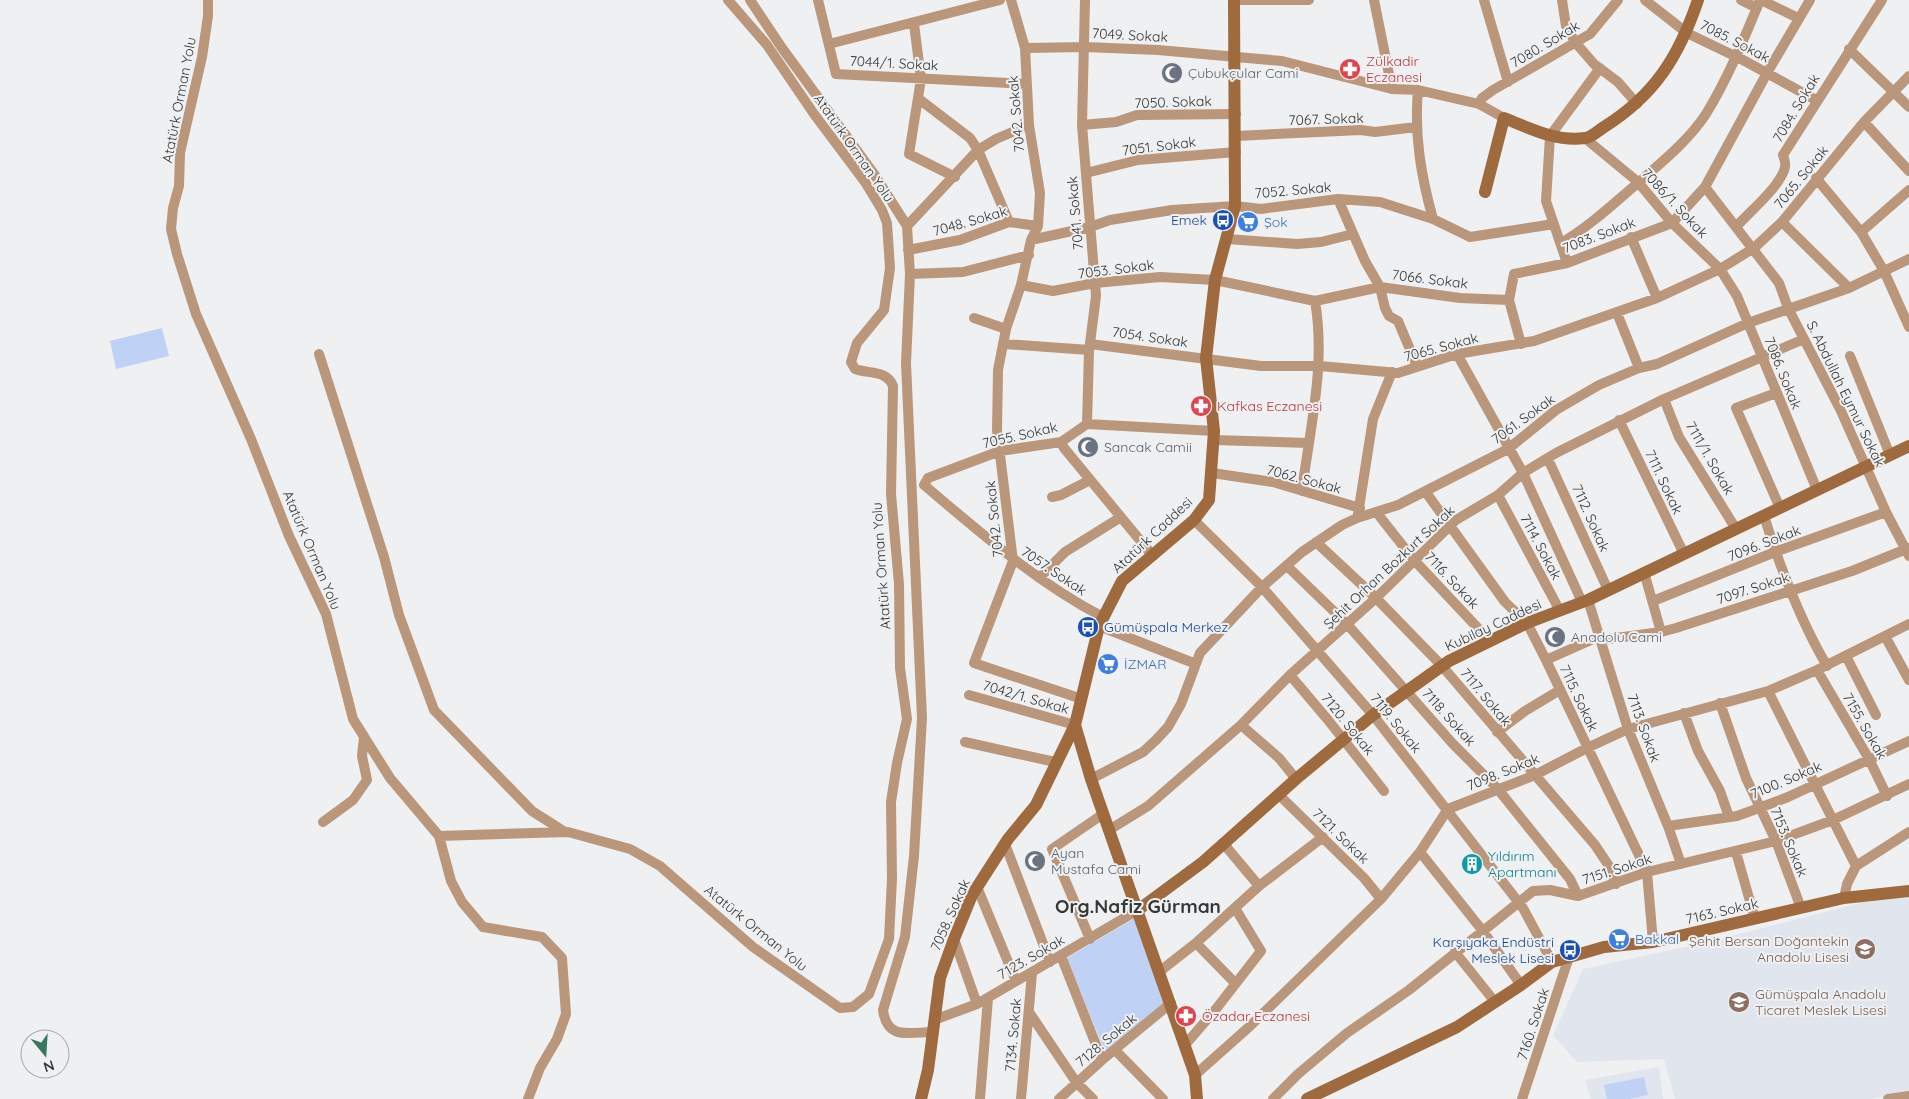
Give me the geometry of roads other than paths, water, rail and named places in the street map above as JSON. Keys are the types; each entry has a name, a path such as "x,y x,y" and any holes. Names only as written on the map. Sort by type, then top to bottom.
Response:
{"main road":[{"name":"Atatürk Caddesi","path":"1075,725 1101,621 1122,581 1194,520 1209,500 1214,435 1206,358 1215,280 1235,206 1234,0"},
{"path":"1485,192 1504,118 1550,136 1586,138 1637,104 1652,89 1687,33 1698,0"},
{"name":"Kubilay Caddesi","path":"1138,910 1223,843 1372,715 1442,666 1527,623 1585,601 1909,446"},
{"path":"1075,725 1091,779 1195,1075 1197,1099"},
{"name":"7058. Sokak","path":"920,1099 928,1070 940,978 954,940 977,887 1005,844 1036,804 1055,762 1075,725"},
{"name":"7163. Sokak","path":"1307,1099 1457,1027 1552,962 1604,947 1653,942 1844,898 1909,891"}],"street":[{"name":"Atatürk Orman Yolu","path":"208,0 208,16 202,57 180,153 179,186 173,208 171,229 196,314 251,439 288,536 326,614 353,719 390,778 439,836 565,832 630,849 660,866 753,947 840,1008 853,1007 869,994 889,939 892,878 891,802 896,763 903,744 907,720 900,668 899,584 891,494 893,386 890,378 854,369 851,362 857,343 884,310 890,268 887,224 882,210 865,182 814,114 767,45 728,0"},
{"path":"750,0 782,48 874,174 907,226 955,177 978,150 996,139 1029,125"},
{"name":"7044/1. Sokak","path":"818,0 836,74 1027,84"},
{"path":"829,44 914,24 1000,0"},
{"name":"7042. Sokak","path":"1011,0 1025,48 1029,125 1040,193 1038,226 1031,240 1021,285 1006,329 998,370 998,430 1013,560 974,663 1082,700"},
{"name":"7041. Sokak","path":"1085,0 1082,125 1095,284 1087,424"},
{"path":"1234,0 1309,0"},
{"path":"1374,0 1392,89"},
{"path":"1484,0 1508,82"},
{"path":"1562,0 1566,26 1575,42 1584,54 1618,82 1637,104"},
{"name":"7080. Sokak","path":"1479,104 1488,94 1590,34 1618,0"},
{"name":"7085. Sokak","path":"1645,0 1687,33 1736,56 1816,100"},
{"path":"1741,0 1760,3 1798,18"},
{"name":"7083. Sokak","path":"1509,300 1514,274 1567,263 1631,237 1672,223 1705,187 1766,73 1810,0"},
{"name":"7084. Sokak","path":"1736,226 1762,198 1772,192 1785,166 1783,155 1816,100 1882,0"},
{"path":"1560,243 1593,222 1669,156 1699,123 1736,56 1760,3"},
{"path":"914,24 921,79 909,154 955,177"},
{"name":"7049. Sokak","path":"1025,48 1085,47 1158,50 1282,61 1392,89 1418,90 1479,104 1504,118"},
{"path":"1849,49 1894,90 1909,107"},
{"path":"1567,263 1546,201 1550,136 1600,68"},
{"name":"7065. Sokak","path":"1206,358 1261,366 1320,366 1398,373 1457,354 1521,344 1657,298 1720,269 1754,248 1782,222 1816,178 1864,122 1909,76"},
{"path":"1418,90 1416,127 1422,178 1433,219"},
{"path":"919,99 970,138 978,150 1009,222"},
{"name":"7050. Sokak","path":"1082,125 1116,122 1137,115 1236,114"},
{"path":"1864,122 1909,172"},
{"name":"7067. Sokak","path":"1236,136 1360,130 1375,132 1416,127"},
{"name":"7086/1. Sokak","path":"1586,138 1638,182 1672,223 1720,269"},
{"name":"7051. Sokak","path":"1086,173 1138,160 1236,152"},
{"path":"1816,178 1861,232 1884,271 1909,327"},
{"path":"1705,187 1754,248"},
{"path":"1861,232 1909,190"},
{"path":"1338,199 1353,234 1380,287 1385,308 1389,316 1398,321 1417,366"},
{"name":"7052. Sokak","path":"1031,240 1090,227 1110,220 1172,210 1235,206 1261,209 1338,199 1380,202 1433,219 1470,237 1554,224"},
{"name":"7048. Sokak","path":"908,250 960,240 1009,222 1038,226"},
{"path":"1782,222 1849,288"},
{"name":"7123. Sokak","path":"907,226 910,274 906,363 922,718 914,856 905,937 883,1010 884,1020 890,1029 897,1033 934,1026 1032,973 1138,910"},
{"path":"1227,239 1297,244 1322,242 1353,234"},
{"path":"1631,237 1657,298"},
{"name":"S. Abdullah Eymur Sokak","path":"1754,248 1779,283 1788,308 1867,467 1886,512 1908,551"},
{"path":"910,274 963,272 1029,255"},
{"name":"7061. Sokak","path":"1091,779 1143,752 1168,727 1181,704 1200,653 1262,587 1316,542 1359,513 1377,513 1508,449 1556,410 1599,385 1639,368 1657,364 1748,322 1849,288 1909,259"},
{"name":"7086. Sokak","path":"1720,269 1737,296 1817,490"},
{"name":"7053. Sokak","path":"1021,285 1053,291 1160,277 1215,280"},
{"name":"7066. Sokak","path":"1215,280 1314,301 1380,287 1460,298 1509,300"},
{"path":"1509,300 1521,344"},
{"path":"1302,491 1320,366 1319,326 1314,301"},
{"path":"1617,312 1639,368"},
{"path":"974,318 1006,329"},
{"name":"Şehit Orhan Bozkurt Sokak","path":"1109,830 1148,806 1241,725 1290,675 1376,598 1450,526 1498,495 1523,473 1619,420 1804,339"},
{"name":"7054. Sokak","path":"1004,344 1090,347 1206,358"},
{"path":"319,354 384,557 399,615 434,710 532,811 565,832"},
{"name":"7113. Sokak","path":"1457,354 1523,473 1585,601 1600,638 1628,729 1668,826 1681,864"},
{"path":"1850,356 1890,455"},
{"path":"1359,513 1373,419 1392,372"},
{"path":"1776,393 1736,408 1780,508"},
{"name":"7111/1. Sokak","path":"1664,399 1679,437 1736,529"},
{"name":"7111. Sokak","path":"1619,420 1684,554"},
{"path":"1087,424 1308,443"},
{"name":"7055. Sokak","path":"924,485 928,478 1000,451 1061,442 1087,424"},
{"path":"1061,442 1153,556"},
{"name":"7112. Sokak","path":"1548,459 1608,590"},
{"name":"7062. Sokak","path":"1212,474 1273,482 1359,513"},
{"path":"1052,497 1061,496 1090,480"},
{"path":"913,486 924,485"},
{"name":"7057. Sokak","path":"924,485 1013,560 1101,621"},
{"name":"7115. Sokak","path":"1425,491 1505,602 1527,623 1546,660 1647,872 1653,942"},
{"name":"7114. Sokak","path":"1498,495 1560,611"},
{"name":"7096. Sokak","path":"1652,602 1775,552 1886,512"},
{"name":"7116. Sokak","path":"1377,513 1414,560 1490,641"},
{"path":"1764,516 1775,552 1827,666"},
{"path":"1038,578 1065,552 1121,517"},
{"name":"7119. Sokak","path":"1194,520 1262,587 1372,715 1448,809 1517,901 1552,962"},
{"name":"7117. Sokak","path":"1316,542 1376,598 1442,666 1595,845 1609,866 1616,884"},
{"name":"7097. Sokak","path":"1546,660 1600,638 1661,632 1852,571 1908,551"},
{"name":"7118. Sokak","path":"1287,566 1347,624 1453,744 1497,788 1570,878 1578,896"},
{"path":"1644,572 1661,632"},
{"path":"1101,621 1196,664"},
{"name":"7098. Sokak","path":"1448,809 1497,788 1536,775 1628,729 1768,691 1827,666 1909,624"},
{"path":"1885,636 1909,680"},
{"path":"1846,656 1876,715"},
{"name":"7155. Sokak","path":"1817,670 1869,759 1887,796"},
{"name":"7120. Sokak","path":"1290,675 1384,791"},
{"path":"1497,732 1525,711 1560,690"},
{"path":"1768,691 1856,866"},
{"name":"7042/1. Sokak","path":"969,695 1075,725"},
{"name":"7153. Sokak","path":"1720,703 1746,778 1776,841 1801,908"},
{"path":"1684,713 1698,751 1720,791 1729,817"},
{"path":"1241,725 1279,758 1296,779"},
{"path":"323,822 353,800 367,780 362,756 364,737"},
{"name":"7100. Sokak","path":"1668,826 1729,817 1759,808 1788,797 1909,741"},
{"path":"965,742 1055,762"},
{"name":"7151. Sokak","path":"1273,1099 1298,1074 1347,1034 1409,990 1517,901 1533,891 1550,890 1578,896 1647,872 1776,841 1833,820 1909,784"},
{"name":"7121. Sokak","path":"1279,794 1364,878 1381,899"},
{"path":"1195,1075 1249,1027 1381,899 1420,852 1448,809"},
{"path":"1090,939 1052,849 1104,814"},
{"path":"1844,898 1847,884 1856,866 1909,832"},
{"path":"439,836 451,881 462,902 483,927 542,937 562,958 566,1014 557,1039 540,1068 528,1099"},
{"path":"1159,972 1196,943 1259,886 1323,837"},
{"path":"1223,843 1259,886"},
{"path":"1005,844 1050,962"},
{"path":"1420,852 1482,930 1521,985"},
{"path":"1736,852 1755,919"},
{"path":"977,887 1016,981"},
{"path":"1185,1046 1261,951 1235,908"},
{"path":"954,940 977,1004"},
{"path":"1196,943 1235,983"},
{"path":"1455,952 1494,1002"},
{"path":"1061,956 1102,1060"},
{"name":"7160. Sokak","path":"1522,1099 1569,957"},
{"name":"7134. Sokak","path":"1021,1099 1032,973"},
{"path":"980,1099 988,998"},
{"name":"7128. Sokak","path":"1060,1099 1076,1082 1171,1003"},
{"path":"1029,1012 1076,1082 1093,1099"},
{"path":"1115,1050 1163,1099"},
{"path":"1888,1099 1909,1096"}],"place":[{"name":"Zülkadir Eczanesi","path":"1350,69"},
{"name":"Çubukçular Cami","path":"1172,73"},
{"name":"Emek","path":"1223,220"},
{"name":"Şok","path":"1248,222"},
{"name":"Kafkas Eczanesi","path":"1201,406"},
{"name":"Sancak Camii","path":"1088,447"},
{"name":"Gümüşpala Merkez","path":"1088,627"},
{"name":"Anadolu Cami","path":"1555,637"},
{"name":"İZMAR","path":"1108,664"},
{"name":"Ayan Mustafa Cami","path":"1035,861"},
{"name":"Yıldırım Apartmanı","path":"1472,864"},
{"name":"Bakkal","path":"1619,939"},
{"name":"Şehit Bersan Doğantekin Anadolu Lisesi","path":"1865,949"},
{"name":"Karşıyaka Endüstri Meslek Lisesi","path":"1570,950"},
{"name":"Gümüşpala Anadolu Ticaret Meslek Lisesi","path":"1739,1002"},
{"name":"Özadar Eczanesi","path":"1186,1016"}],"district":[{"name":"Org.Nafiz Gürman","path":"1138,906"}]}
